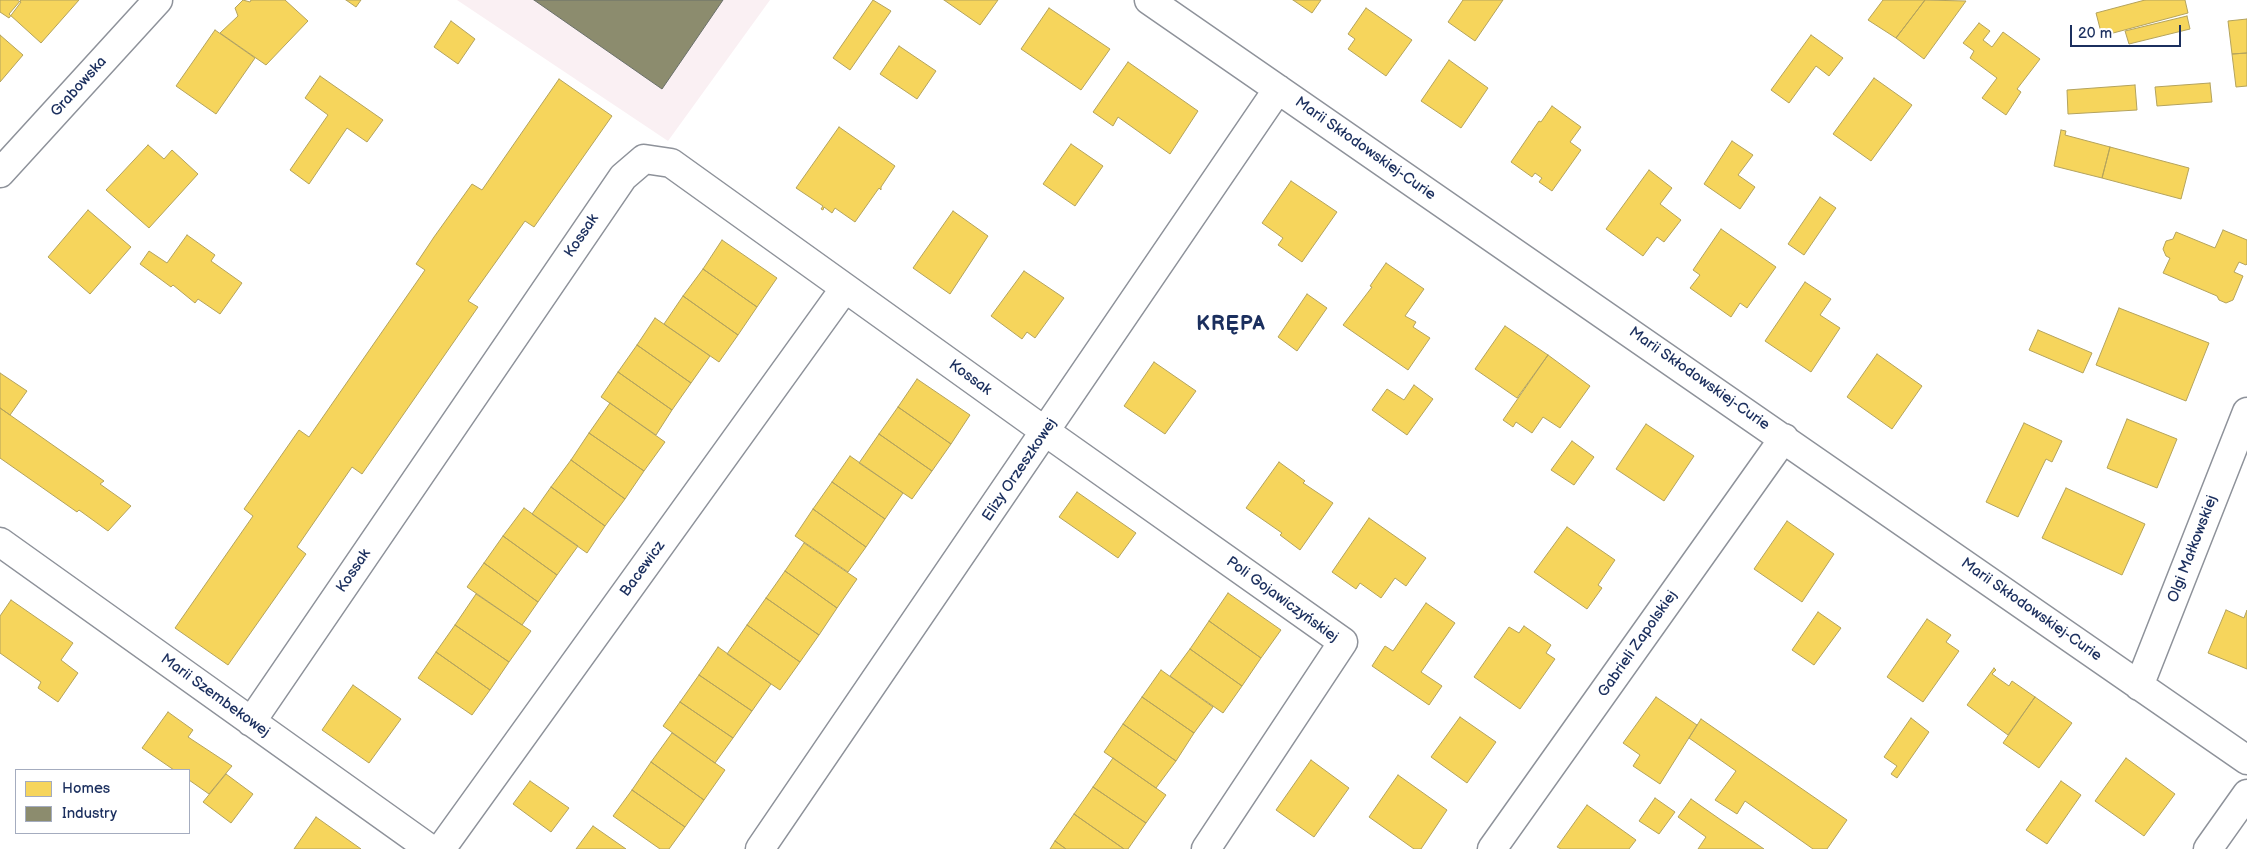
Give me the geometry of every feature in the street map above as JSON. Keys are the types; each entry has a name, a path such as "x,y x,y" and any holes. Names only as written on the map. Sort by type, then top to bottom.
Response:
{"street":[{"name":"Grabowska","path":"0,174 158,0"},
{"name":"Marii Skłodowskiej-Curie","path":"1149,0 2247,760"},
{"name":"Elizy Orzeszkowej","path":"760,849 1278,89"},
{"name":"Kossak","path":"251,722 622,178 644,159 671,163 1046,432"},
{"name":"Bacewicz","path":"440,849 845,288"},
{"name":"Olgi Małkowskiej","path":"2139,686 2247,412"},
{"name":"Poli Gojawiczyńskiej","path":"1046,432 1343,642 1206,849"},
{"name":"Gabrieli Zapolskiej","path":"1492,849 1784,438"},
{"name":"Marii Szembekowej","path":"0,542 430,849"},
{"path":"2208,849 2247,794"}],"shaded area":[{"path":"457,0 770,0 668,141"}],"building: Homes":[{"path":"0,0 17,0 21,2 9,18 0,12"},
{"path":"21,0 79,0 41,43 9,14"},
{"path":"243,0 250,2 251,0 285,0 308,21 266,65 220,33 238,16 235,8"},
{"path":"346,0 361,0 356,7"},
{"path":"873,0 891,11 850,70 833,58"},
{"path":"944,0 998,0 980,25"},
{"path":"1293,0 1321,0 1312,13"},
{"path":"1463,0 1503,0 1475,41 1448,22"},
{"path":"1883,0 1925,0 1896,38 1868,20"},
{"path":"1925,0 1966,1 1924,59 1896,38"},
{"path":"2145,0 2185,0 2188,13 2102,36 2096,13"},
{"path":"1049,8 1110,49 1081,90 1021,49"},
{"path":"1366,8 1412,40 1386,76 1348,49 1355,39 1348,34"},
{"path":"2187,16 2190,29 2129,44 2125,31"},
{"path":"2247,19 2247,53 2232,54 2228,21"},
{"path":"451,21 475,39 458,64 434,47"},
{"path":"1979,23 1990,31 1983,40 1992,47 2003,32 2040,59 2017,89 2021,92 2006,115 1982,98 1997,78 1970,58 1974,51 1963,43"},
{"path":"215,30 255,58 216,114 176,86"},
{"path":"0,35 23,55 0,82"},
{"path":"1811,35 1843,58 1829,76 1816,66 1789,103 1771,90"},
{"path":"899,46 936,71 917,99 880,74"},
{"path":"2247,53 2247,86 2236,87 2232,54"},
{"path":"1449,60 1488,88 1461,128 1421,101"},
{"path":"1128,62 1198,111 1170,154 1118,117 1113,126 1093,112"},
{"path":"320,76 383,120 367,142 347,128 309,184 290,170 328,115 305,98"},
{"path":"1874,78 1912,105 1871,161 1833,134"},
{"path":"559,79 612,116 534,227 525,221 468,301 478,307 362,474 352,467 297,547 306,554 228,665 175,628 253,516 244,509 299,430 309,437 425,270 416,264 434,237 472,184 482,190"},
{"path":"2210,83 2212,102 2157,106 2155,87"},
{"path":"2135,85 2137,110 2068,114 2067,90"},
{"path":"1552,106 1581,127 1570,142 1581,150 1552,191 1539,182 1542,178 1535,173 1532,177 1511,162 1539,121 1541,122"},
{"path":"839,127 895,166 881,187 881,190 879,188 855,222 835,208 832,213 824,207 823,210 821,209 823,206 796,188"},
{"path":"2061,130 2066,131 2065,135 2110,147 2102,178 2054,166"},
{"path":"1732,141 1753,155 1738,175 1755,187 1740,209 1704,184"},
{"path":"1071,144 1103,166 1075,206 1043,184"},
{"path":"148,145 164,159 172,150 198,174 149,228 106,190"},
{"path":"2110,147 2189,168 2181,199 2102,178"},
{"path":"1649,170 1672,188 1660,204 1681,220 1664,242 1657,237 1643,256 1606,229"},
{"path":"1291,181 1337,212 1302,262 1278,245 1283,238 1262,223"},
{"path":"1820,197 1836,208 1804,255 1788,244"},
{"path":"88,210 131,247 90,294 48,257"},
{"path":"953,211 988,236 950,294 913,268"},
{"path":"1721,229 1776,267 1747,308 1740,303 1731,317 1690,288 1700,275 1693,270"},
{"path":"2223,230 2247,240 2247,264 2239,262 2234,272 2243,276 2233,300 2226,303 2219,300 2217,296 2163,273 2170,258 2166,256 2163,249 2166,241 2173,239 2176,232 2215,248"},
{"path":"187,235 215,255 211,261 242,283 220,314 198,299 195,303 173,285 171,287 140,264 149,251 167,263"},
{"path":"722,240 777,278 757,307 703,269"},
{"path":"1386,263 1424,289 1405,316 1416,322 1413,327 1430,338 1408,370 1343,325 1372,287 1370,286"},
{"path":"703,269 757,307 738,335 683,296"},
{"path":"1024,271 1064,298 1035,338 1027,332 1022,339 991,316"},
{"path":"1805,282 1831,299 1820,315 1840,328 1811,372 1765,341"},
{"path":"1307,294 1327,308 1297,351 1278,337"},
{"path":"683,296 738,335 719,362 664,324"},
{"path":"2119,308 2209,343 2186,401 2096,365"},
{"path":"655,318 710,356 691,383 637,345"},
{"path":"1505,326 1548,355 1517,398 1475,369"},
{"path":"2038,330 2092,353 2083,373 2029,350"},
{"path":"637,345 691,383 672,410 618,372"},
{"path":"1877,354 1922,386 1892,429 1847,397"},
{"path":"1548,355 1590,386 1560,428 1543,417 1532,433 1516,422 1513,427 1503,420"},
{"path":"1154,362 1196,391 1165,434 1124,406"},
{"path":"618,372 672,410 656,435 601,397"},
{"path":"0,373 27,391 10,415 0,408"},
{"path":"917,379 970,415 951,444 898,407"},
{"path":"1414,385 1433,399 1407,435 1372,410 1387,389 1404,400"},
{"path":"610,403 665,442 644,471 589,433"},
{"path":"898,407 951,444 932,471 879,434"},
{"path":"0,408 104,481 100,484 131,506 108,531 79,510 77,512 0,458"},
{"path":"2127,419 2177,439 2157,488 2107,468"},
{"path":"2024,423 2062,441 2052,462 2046,459 2018,517 1986,502"},
{"path":"1646,424 1694,456 1664,501 1616,469"},
{"path":"589,433 644,471 625,499 571,460"},
{"path":"879,434 932,471 912,499 859,463"},
{"path":"1572,441 1594,457 1574,485 1551,470"},
{"path":"850,456 903,493 885,519 832,482"},
{"path":"571,460 625,499 605,526 551,487"},
{"path":"1279,462 1305,481 1303,483 1333,503 1300,550 1280,535 1282,533 1246,508"},
{"path":"832,482 885,519 866,547 813,509"},
{"path":"551,487 605,526 587,553 532,514"},
{"path":"2066,488 2145,524 2122,575 2042,538"},
{"path":"1077,492 1136,533 1118,558 1059,517"},
{"path":"524,508 578,546 557,575 503,536"},
{"path":"813,509 866,547 848,572 795,536"},
{"path":"1369,518 1426,558 1406,586 1395,578 1381,598 1360,583 1356,589 1332,572"},
{"path":"1787,521 1834,554 1802,602 1754,569"},
{"path":"1567,527 1615,560 1598,585 1602,588 1587,609 1534,572"},
{"path":"503,536 557,575 538,602 484,563"},
{"path":"804,543 857,579 837,608 785,571"},
{"path":"484,563 538,602 522,625 467,587"},
{"path":"785,571 837,608 819,635 766,598"},
{"path":"1228,593 1281,630 1261,658 1209,621"},
{"path":"476,594 531,631 509,662 455,625"},
{"path":"766,598 819,635 800,662 747,625"},
{"path":"11,600 73,643 61,660 78,673 58,702 38,688 41,682 0,653 0,616"},
{"path":"1426,603 1455,623 1421,672 1442,686 1429,705 1372,666 1385,646 1393,651"},
{"path":"2226,610 2244,618 2247,610 2247,669 2208,653"},
{"path":"1818,612 1841,628 1814,665 1792,650"},
{"path":"1927,619 1951,635 1946,642 1959,651 1923,702 1887,677"},
{"path":"1209,621 1261,658 1242,686 1190,649"},
{"path":"455,625 509,662 490,690 436,652"},
{"path":"747,625 800,662 780,690 727,654"},
{"path":"1524,626 1551,645 1546,653 1555,659 1520,709 1474,677 1509,627 1519,633"},
{"path":"718,647 771,684 752,711 699,675"},
{"path":"1190,649 1242,686 1223,713 1170,676"},
{"path":"436,652 490,690 472,715 418,678"},
{"path":"1994,668 1996,670 1992,674 2009,686 2012,681 2035,697 2008,735 1967,705"},
{"path":"1161,670 1213,707 1194,733 1142,697"},
{"path":"699,675 752,711 733,738 680,702"},
{"path":"353,685 401,719 369,763 322,730"},
{"path":"1142,697 1194,733 1176,761 1123,724"},
{"path":"1656,697 1697,725 1660,784 1633,766 1640,755 1623,743"},
{"path":"2035,697 2072,723 2039,768 2003,743"},
{"path":"680,702 733,738 715,763 663,726"},
{"path":"168,712 193,730 188,737 232,766 209,794 190,781 190,769 173,769 142,748"},
{"path":"1460,717 1496,742 1467,783 1431,757"},
{"path":"1911,718 1929,732 1897,778 1891,774 1897,766 1884,757"},
{"path":"1701,719 1847,820 1827,849 1813,849 1745,801 1737,814 1715,800 1736,771 1689,738"},
{"path":"1123,724 1176,761 1156,788 1104,752"},
{"path":"672,733 725,770 704,800 651,762"},
{"path":"1113,758 1166,795 1146,823 1093,787"},
{"path":"2126,758 2175,794 2144,836 2095,801"},
{"path":"1311,760 1349,788 1314,837 1276,810"},
{"path":"651,762 704,800 685,827 632,790"},
{"path":"226,774 253,794 231,823 203,802"},
{"path":"1398,775 1447,810 1421,849 1414,849 1369,817"},
{"path":"530,781 569,808 551,832 513,804"},
{"path":"2061,781 2081,795 2047,844 2026,830"},
{"path":"1093,787 1146,823 1128,849 1124,849 1074,814"},
{"path":"632,790 685,827 669,849 660,849 613,816"},
{"path":"1655,798 1675,812 1659,834 1639,821"},
{"path":"1691,799 1764,849 1698,849 1706,837 1678,817"},
{"path":"1587,805 1636,840 1629,849 1561,849 1557,847"},
{"path":"1074,814 1124,849 1066,849 1055,841"},
{"path":"316,817 361,849 294,849"},
{"path":"593,826 626,849 576,849"},
{"path":"1055,841 1066,849 1050,849"}],"building: Industry":[{"path":"534,0 723,0 662,89"}],"district":[{"name":"KRĘPA","path":"1231,325"}]}
